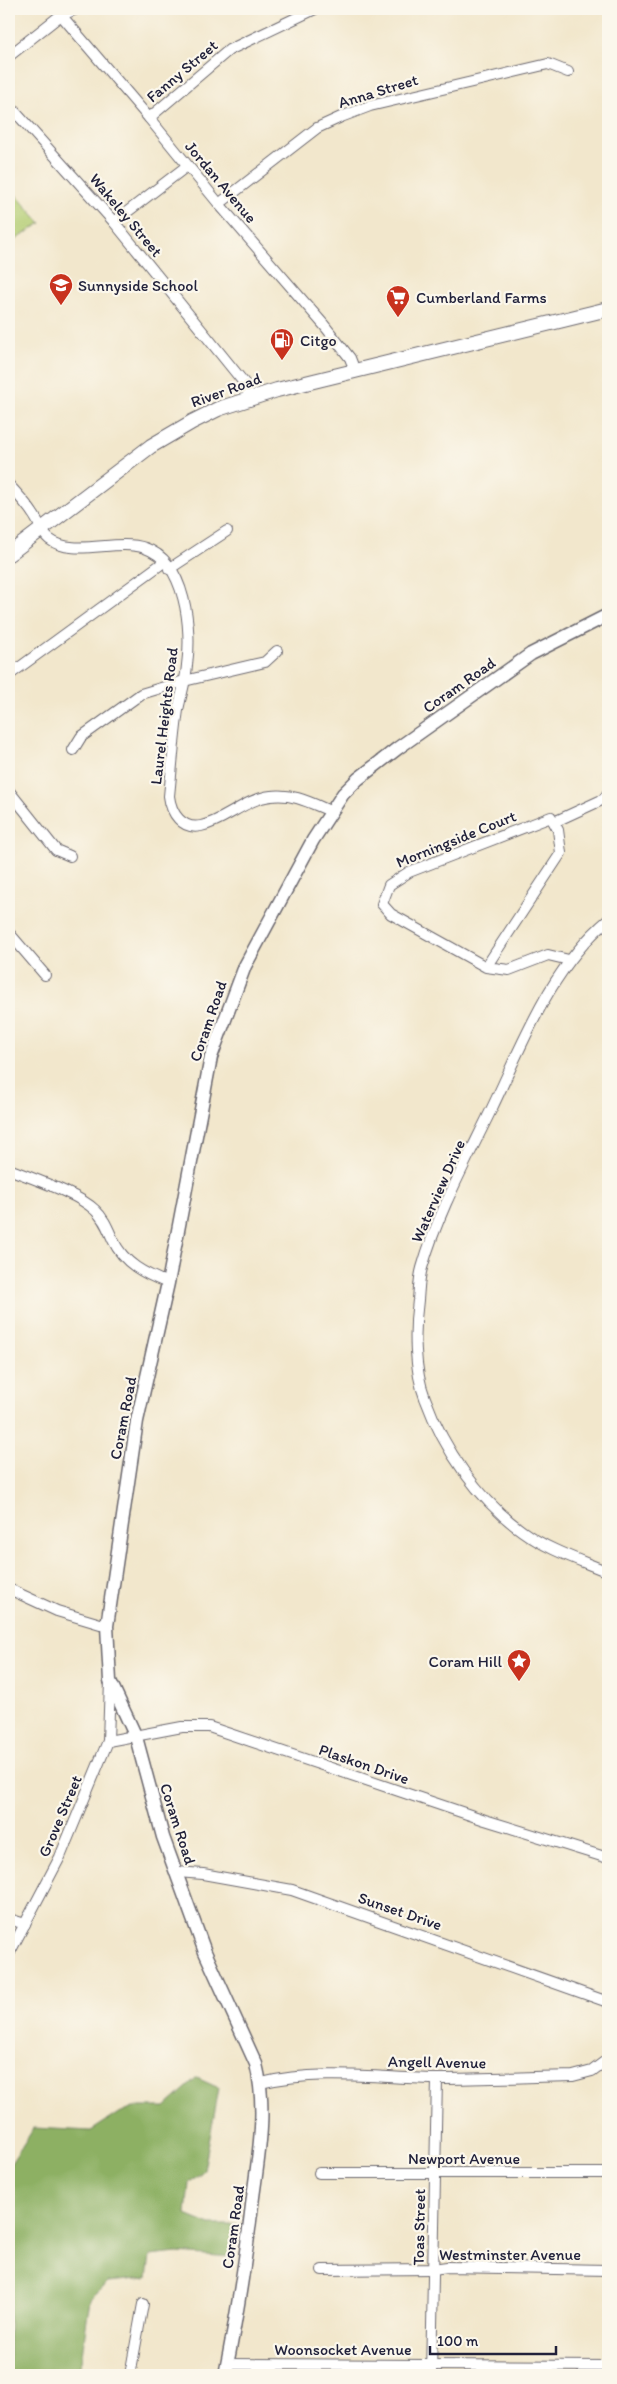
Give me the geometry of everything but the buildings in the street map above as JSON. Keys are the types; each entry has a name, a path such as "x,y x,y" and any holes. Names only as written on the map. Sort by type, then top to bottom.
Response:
{"main road":[{"name":"River Road","path":"9,554 88,492 174,432 218,409 250,398 355,371 608,309"}],"street":[{"path":"9,56 60,15 77,9"},
{"name":"Fanny Street","path":"149,118 229,50 315,9"},
{"name":"Jordan Avenue","path":"60,15 149,118 186,166 324,325 350,358 355,371"},
{"name":"Anna Street","path":"219,204 318,128 370,106 548,64 568,72"},
{"name":"Wakeley Street","path":"9,105 114,222 245,384 250,398"},
{"path":"114,222 186,166"},
{"path":"9,485 34,515 45,535 57,545 80,548 134,545 151,551 166,565"},
{"path":"9,675 166,565 227,531"},
{"name":"Laurel Heights Road","path":"166,565 176,577 188,622 188,665 178,710 169,796 171,808 176,817 189,825 199,826 259,798 281,795 303,800 330,811"},
{"name":"Coram Road","path":"226,2370 245,2262 258,2163 262,2104 261,2083 256,2064 206,1952 163,1837 136,1737 110,1681 107,1626 137,1422 168,1283 211,1057 222,1023 245,966 330,811 358,779 398,748 532,654 608,615"},
{"path":"73,750 81,737 141,694 184,680 265,662 277,651"},
{"path":"9,791 56,850 70,856"},
{"name":"Morningside Court","path":"569,960 548,955 509,970 486,966 391,914 382,904 389,885 409,872 551,817 554,822 607,798"},
{"path":"486,966 561,853 558,830 554,822"},
{"name":"Waterview Drive","path":"608,920 590,936 569,960 539,1009 436,1228 422,1270 415,1339 424,1396 444,1440 472,1483 499,1511 523,1531 548,1547 608,1572"},
{"path":"9,934 45,975"},
{"path":"9,1169 86,1203 102,1217 116,1248 130,1263 140,1271 168,1283"},
{"path":"9,1589 57,1611 107,1626"},
{"name":"Grove Street","path":"9,1954 60,1857 108,1741 110,1681"},
{"name":"Plaskon Drive","path":"108,1741 182,1727 209,1727 485,1820 608,1858"},
{"name":"Sunset Drive","path":"177,1872 203,1874 292,1890 608,2002"},
{"path":"9,1918 25,1924"},
{"name":"Angell Avenue","path":"261,2083 299,2077 340,2074 437,2079 573,2076 592,2071 608,2059"},
{"name":"Toas Street","path":"431,2375 437,2079"},
{"name":"Newport Avenue","path":"319,2173 608,2173"},
{"name":"Westminster Avenue","path":"322,2270 433,2269 447,2267 608,2270"},
{"path":"130,2375 143,2304"},
{"name":"Woonsocket Avenue","path":"226,2370 431,2363 608,2366"}],"green space":[{"path":"9,187 41,223 9,244"},
{"path":"197,2078 219,2088 204,2170 189,2183 186,2215 210,2225 237,2225 232,2257 177,2253 150,2256 147,2278 108,2282 90,2299 79,2375 9,2375 9,2166 34,2128 91,2131 117,2114 133,2107 165,2107"}],"place":[{"name":"Sunnyside School","path":"61,306"},
{"name":"Cumberland Farms","path":"398,318"},
{"name":"Citgo","path":"282,361"},
{"name":"Coram Hill","path":"519,1682"}]}
